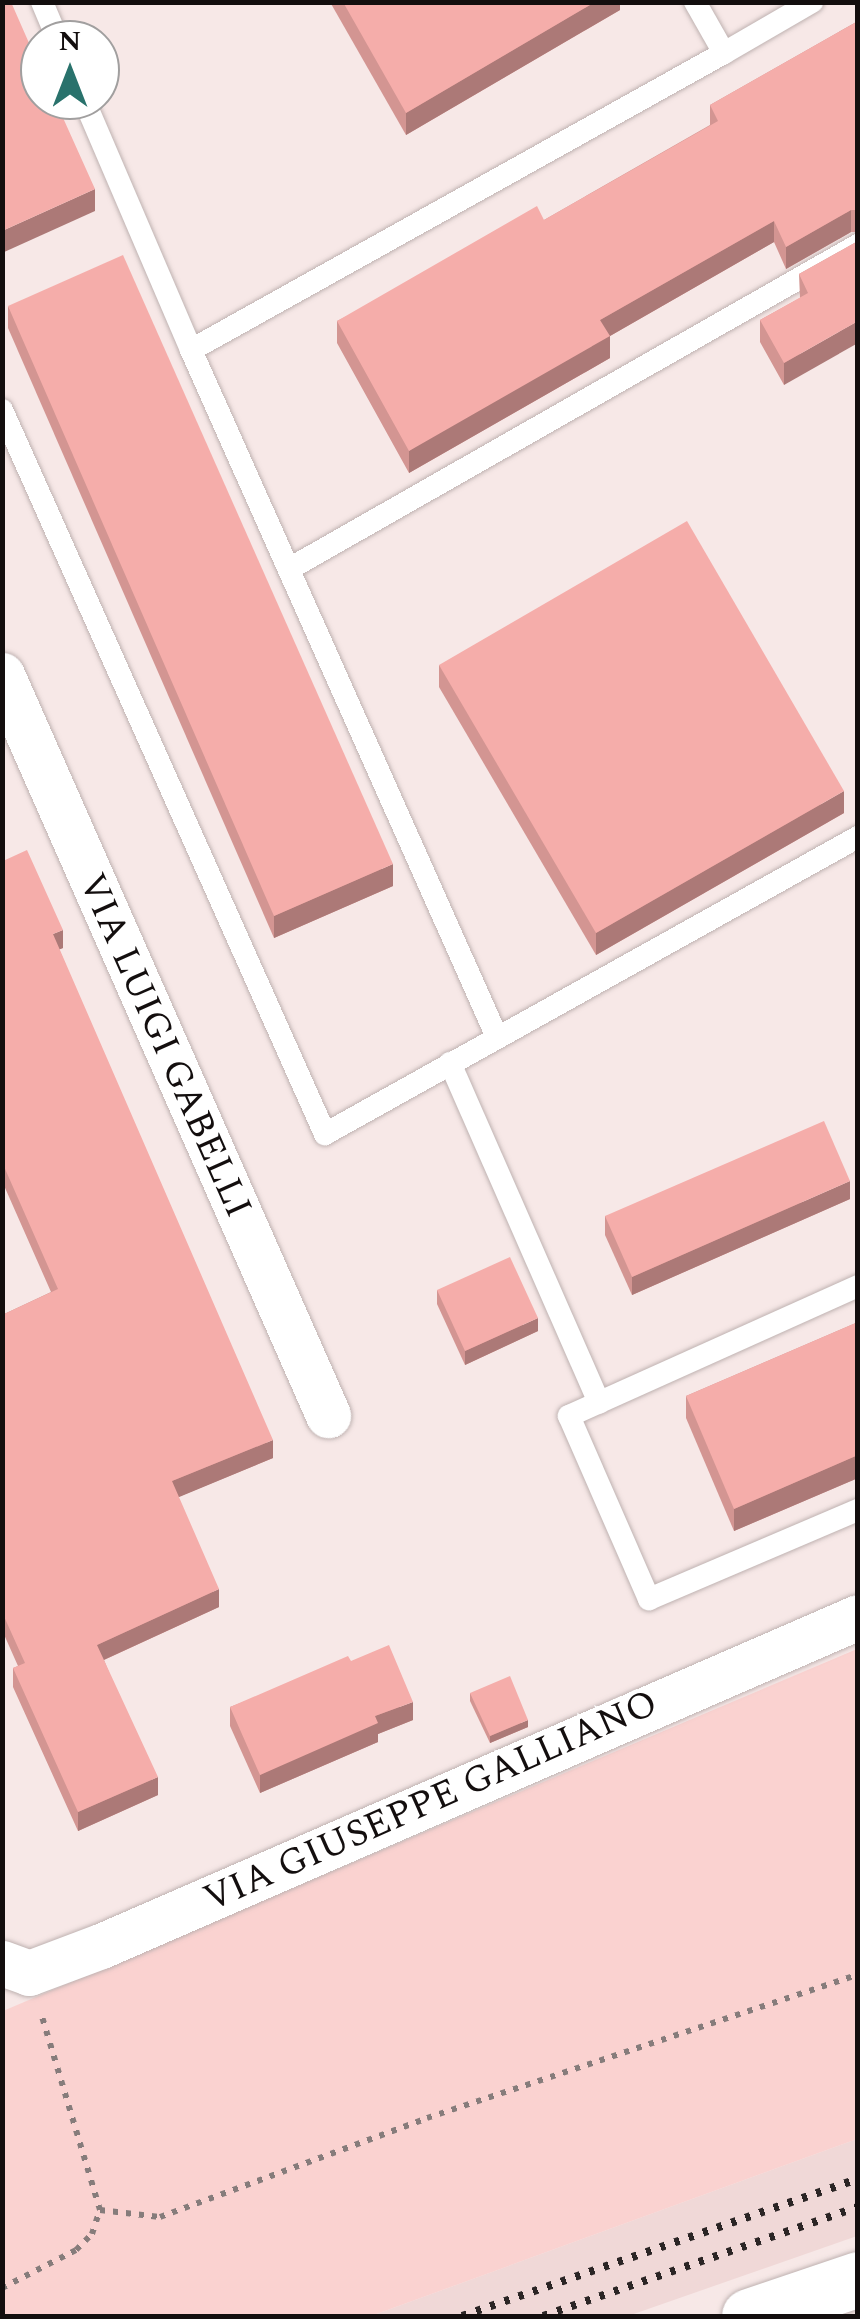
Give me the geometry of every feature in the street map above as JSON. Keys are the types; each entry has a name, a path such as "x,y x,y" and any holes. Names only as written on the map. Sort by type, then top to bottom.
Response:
{"street":[{"name":"VIA LUIGI GABELLI","path":"2,676 328,1415"},
{"name":"VIA GIUSEPPE GALLIANO","path":"16,1968 858,1617"},
{"path":"749,2316 858,2280"}],"lane":[{"path":"695,2 724,53"},
{"path":"191,350 812,2"},
{"path":"93,120 497,1036"},
{"path":"289,569 858,244"},
{"path":"2,410 325,1134 858,837"},
{"path":"450,1063 599,1403"},
{"path":"858,1286 570,1416 648,1599 858,1510"}],"path":[{"path":"2,2288 76,2250 92,2234 100,2210 16,1968"},
{"path":"100,2210 160,2216 427,2118 858,1974"}],"shaded area":[{"path":"857,1649 857,2139 371,2316 3,2316 3,2011"},
{"path":"857,2139 857,2236 628,2316 371,2316"}],"building":[{"path":"2,2 11,2 20,22 20,120 64,120 95,189 2,231"},
{"path":"343,2 595,2 406,113"},
{"path":"858,21 858,210 851,210 786,247 774,221 600,320 610,336 409,451 337,321 537,206 544,220 718,121 710,105"},
{"path":"858,241 858,321 784,363 760,320 808,293 799,274"},
{"path":"123,255 393,864 274,916 8,306"},
{"path":"687,521 844,791 596,933 439,665"},
{"path":"27,850 63,930 53,934 273,1440 172,1481 219,1589 97,1645 158,1777 78,1812 13,1668 25,1663 2,1612 2,1315 58,1289 2,1162 2,859"},
{"path":"824,1121 850,1181 632,1277 605,1216"},
{"path":"510,1257 538,1318 465,1351 437,1290"},
{"path":"858,1322 858,1455 734,1509 686,1396"},
{"path":"389,1645 413,1702 375,1716 378,1723 260,1775 230,1707 348,1656 351,1661"},
{"path":"510,1676 528,1720 490,1736 470,1693"}],"railway":[{"path":"462,2316 858,2179"},
{"path":"543,2316 858,2207"}]}
